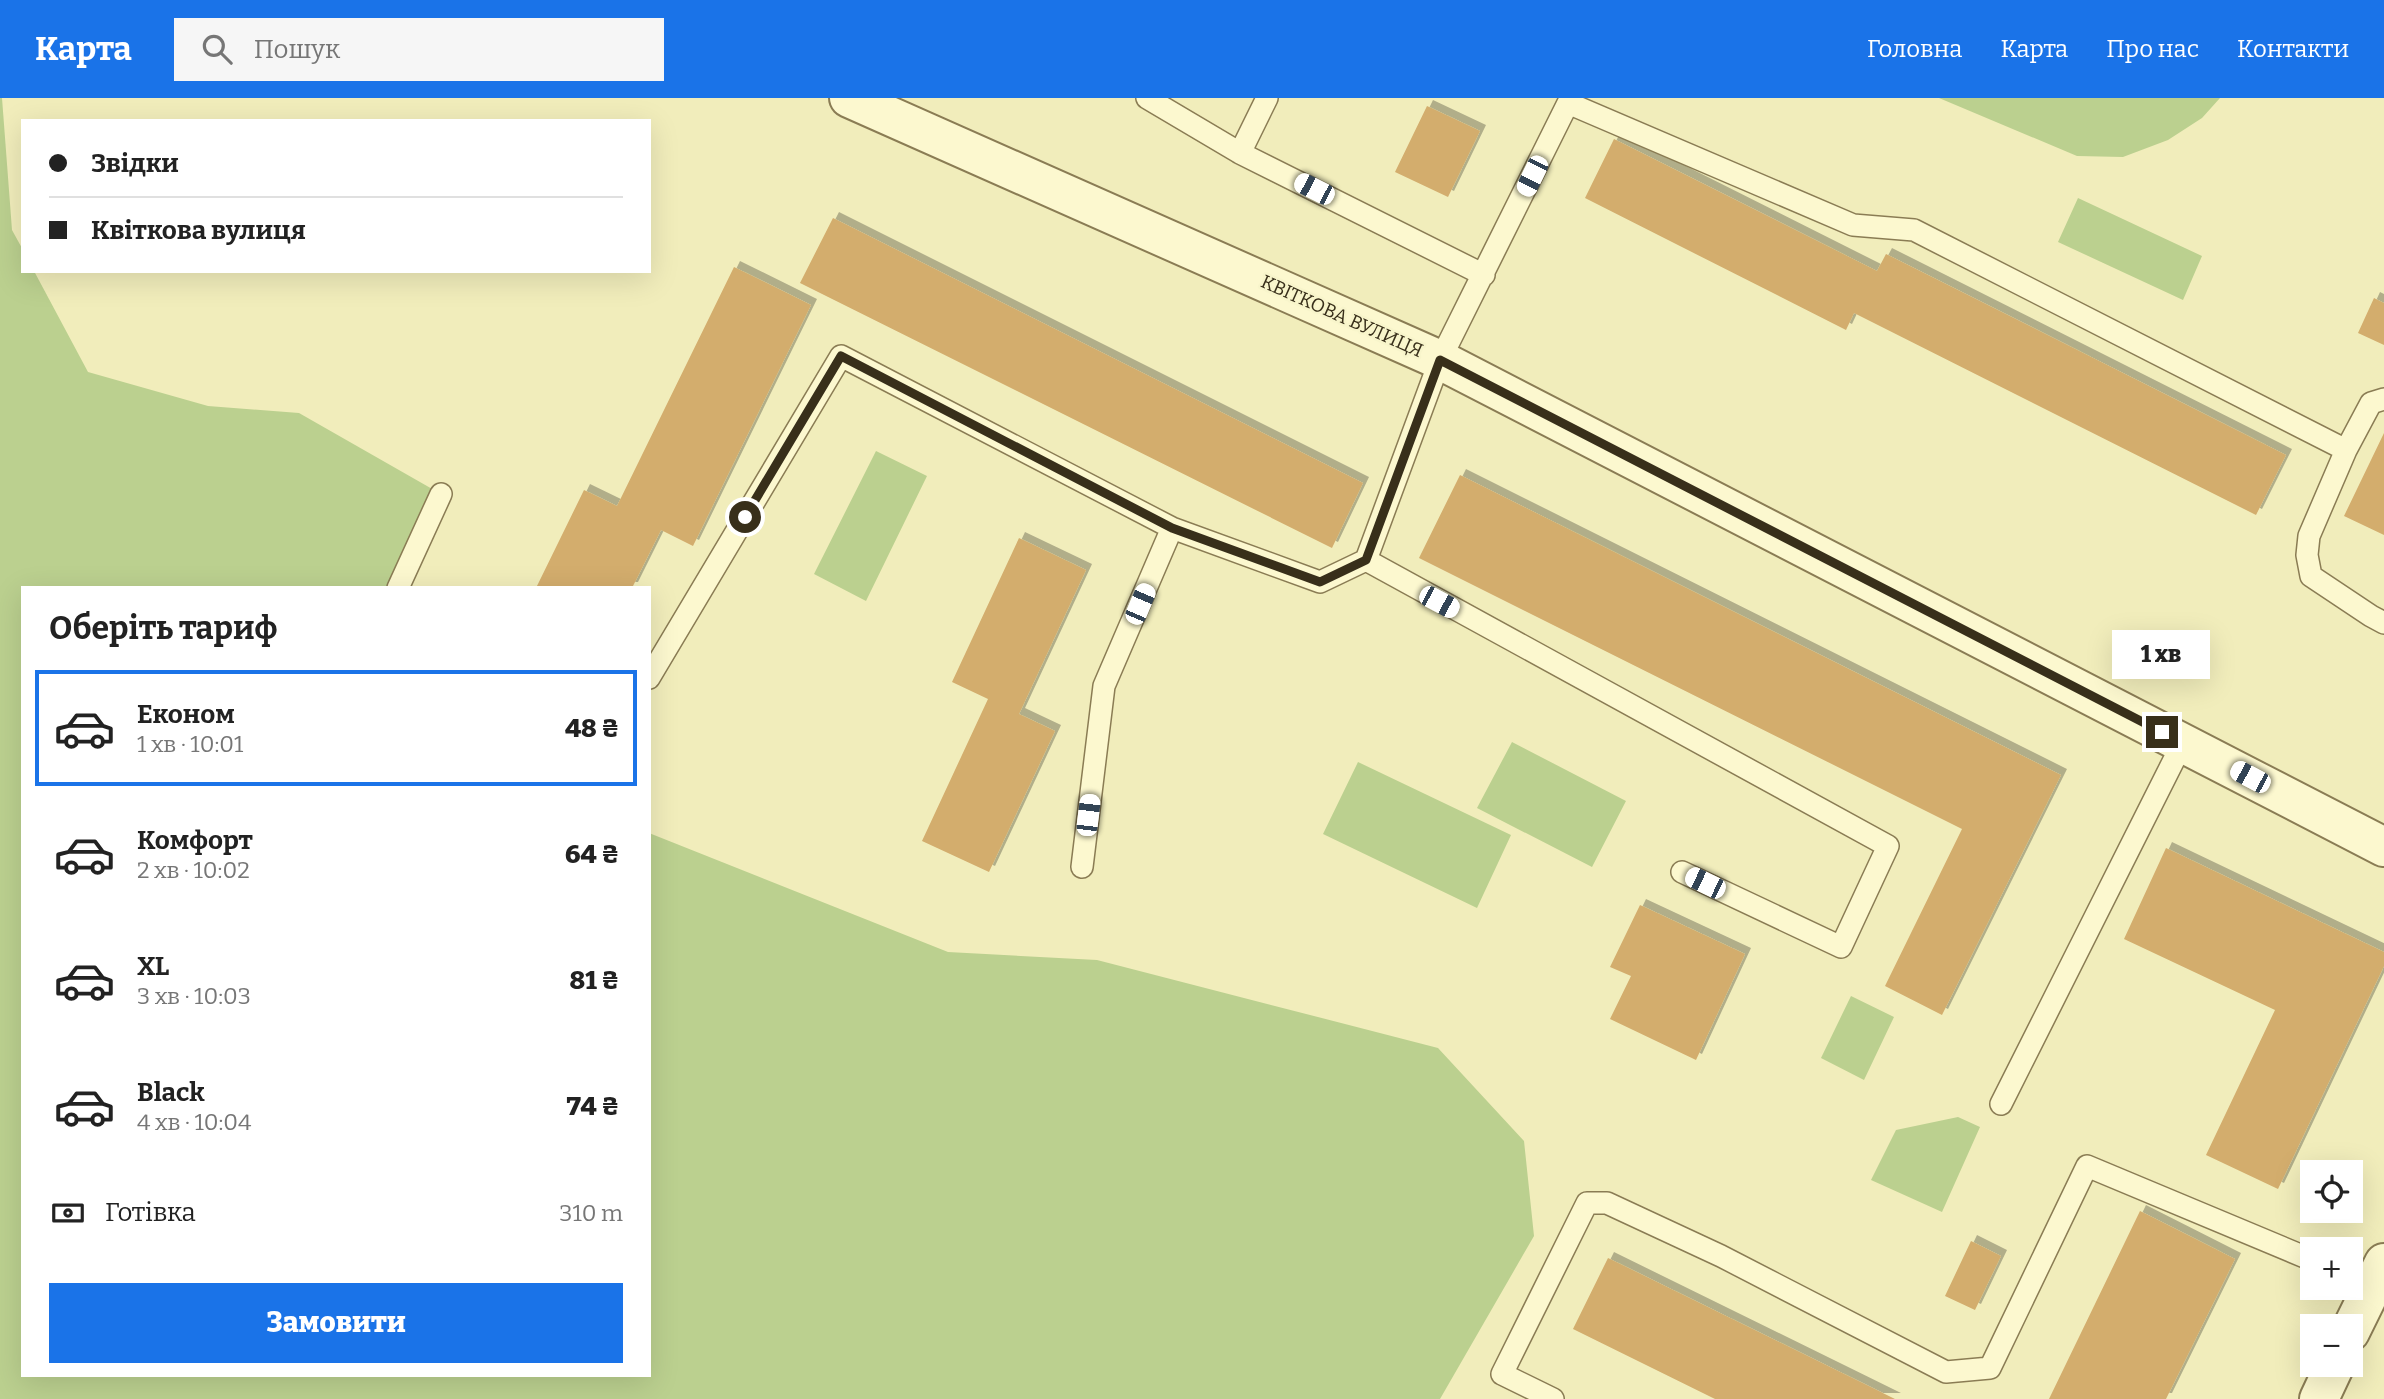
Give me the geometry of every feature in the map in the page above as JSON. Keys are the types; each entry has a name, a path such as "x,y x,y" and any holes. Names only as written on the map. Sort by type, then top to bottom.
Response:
{"street":[{"name":"КВІТКОВА ВУЛИЦЯ","path":"849,98 1440,360 2384,847"},
{"path":"2356,1314 2369,1275"},
{"path":"2319,1399 2329,1377"}],"lane":[{"path":"1147,98 1240,153 1485,275"},
{"path":"1240,153 1267,98"},
{"path":"651,675 841,356 1172,528 1320,582 1366,560 1440,360 1485,275 1569,100 1853,225 1914,230 2346,450"},
{"path":"2384,399 2371,403 2346,450 2309,536 2307,555 2311,576 2361,611 2384,623"},
{"path":"399,586 442,494"},
{"path":"1082,867 1104,686 1172,528"},
{"path":"1366,560 1888,846 1841,947 1682,872"},
{"path":"2001,1104 2183,741"},
{"path":"1553,1399 1502,1374 1587,1203 1607,1203 1671,1233 1946,1372 1990,1368 2087,1166 2300,1255"}],"green space":[{"path":"0,98 12,230 21,246 21,273 35,273 88,372 208,406 299,413 441,494 399,586 21,586 21,1377 651,1377 651,834 948,952 1097,960 1438,1048 1524,1141 1534,1236 1440,1399 0,1399"},
{"path":"1939,98 2220,98 2202,118 2168,140 2123,157 2077,156"},
{"path":"2078,198 2202,256 2183,300 2058,242"},
{"path":"876,451 927,476 866,601 814,574"},
{"path":"1512,742 1626,801 1592,867 1477,808"},
{"path":"1358,762 1511,835 1477,908 1323,834"},
{"path":"1851,996 1894,1017 1864,1080 1821,1058"},
{"path":"1958,1117 1980,1127 1942,1212 1871,1180 1896,1130"}],"building":[{"path":"1427,106 1480,131 1448,197 1395,172"},
{"path":"1614,139 1877,271 1886,254 2286,455 2256,515 1854,313 1846,330 1585,198"},
{"path":"833,218 1363,483 1332,548 800,283"},
{"path":"734,267 811,305 693,546 661,530 633,586 537,586 584,490 617,506"},
{"path":"2374,298 2384,303 2384,345 2358,333"},
{"path":"2384,433 2384,535 2344,516"},
{"path":"1460,475 2061,775 1942,1015 1885,986 1962,829 1419,558"},
{"path":"1019,538 1086,570 1019,714 1055,731 989,872 922,841 988,699 952,682"},
{"path":"2166,848 2384,952 2384,966 2278,1189 2206,1155 2275,1010 2124,939"},
{"path":"1640,905 1745,954 1696,1060 1610,1019 1631,976 1610,967"},
{"path":"2140,1211 2235,1259 2166,1399 2049,1399"},
{"path":"1971,1241 2001,1256 1975,1310 1945,1296"},
{"path":"1608,1258 1895,1399 1715,1399 1573,1329"}],"route":[{"path":"745,517 841,356 1172,528 1320,582 1366,560 1440,360 2162,732"}]}
